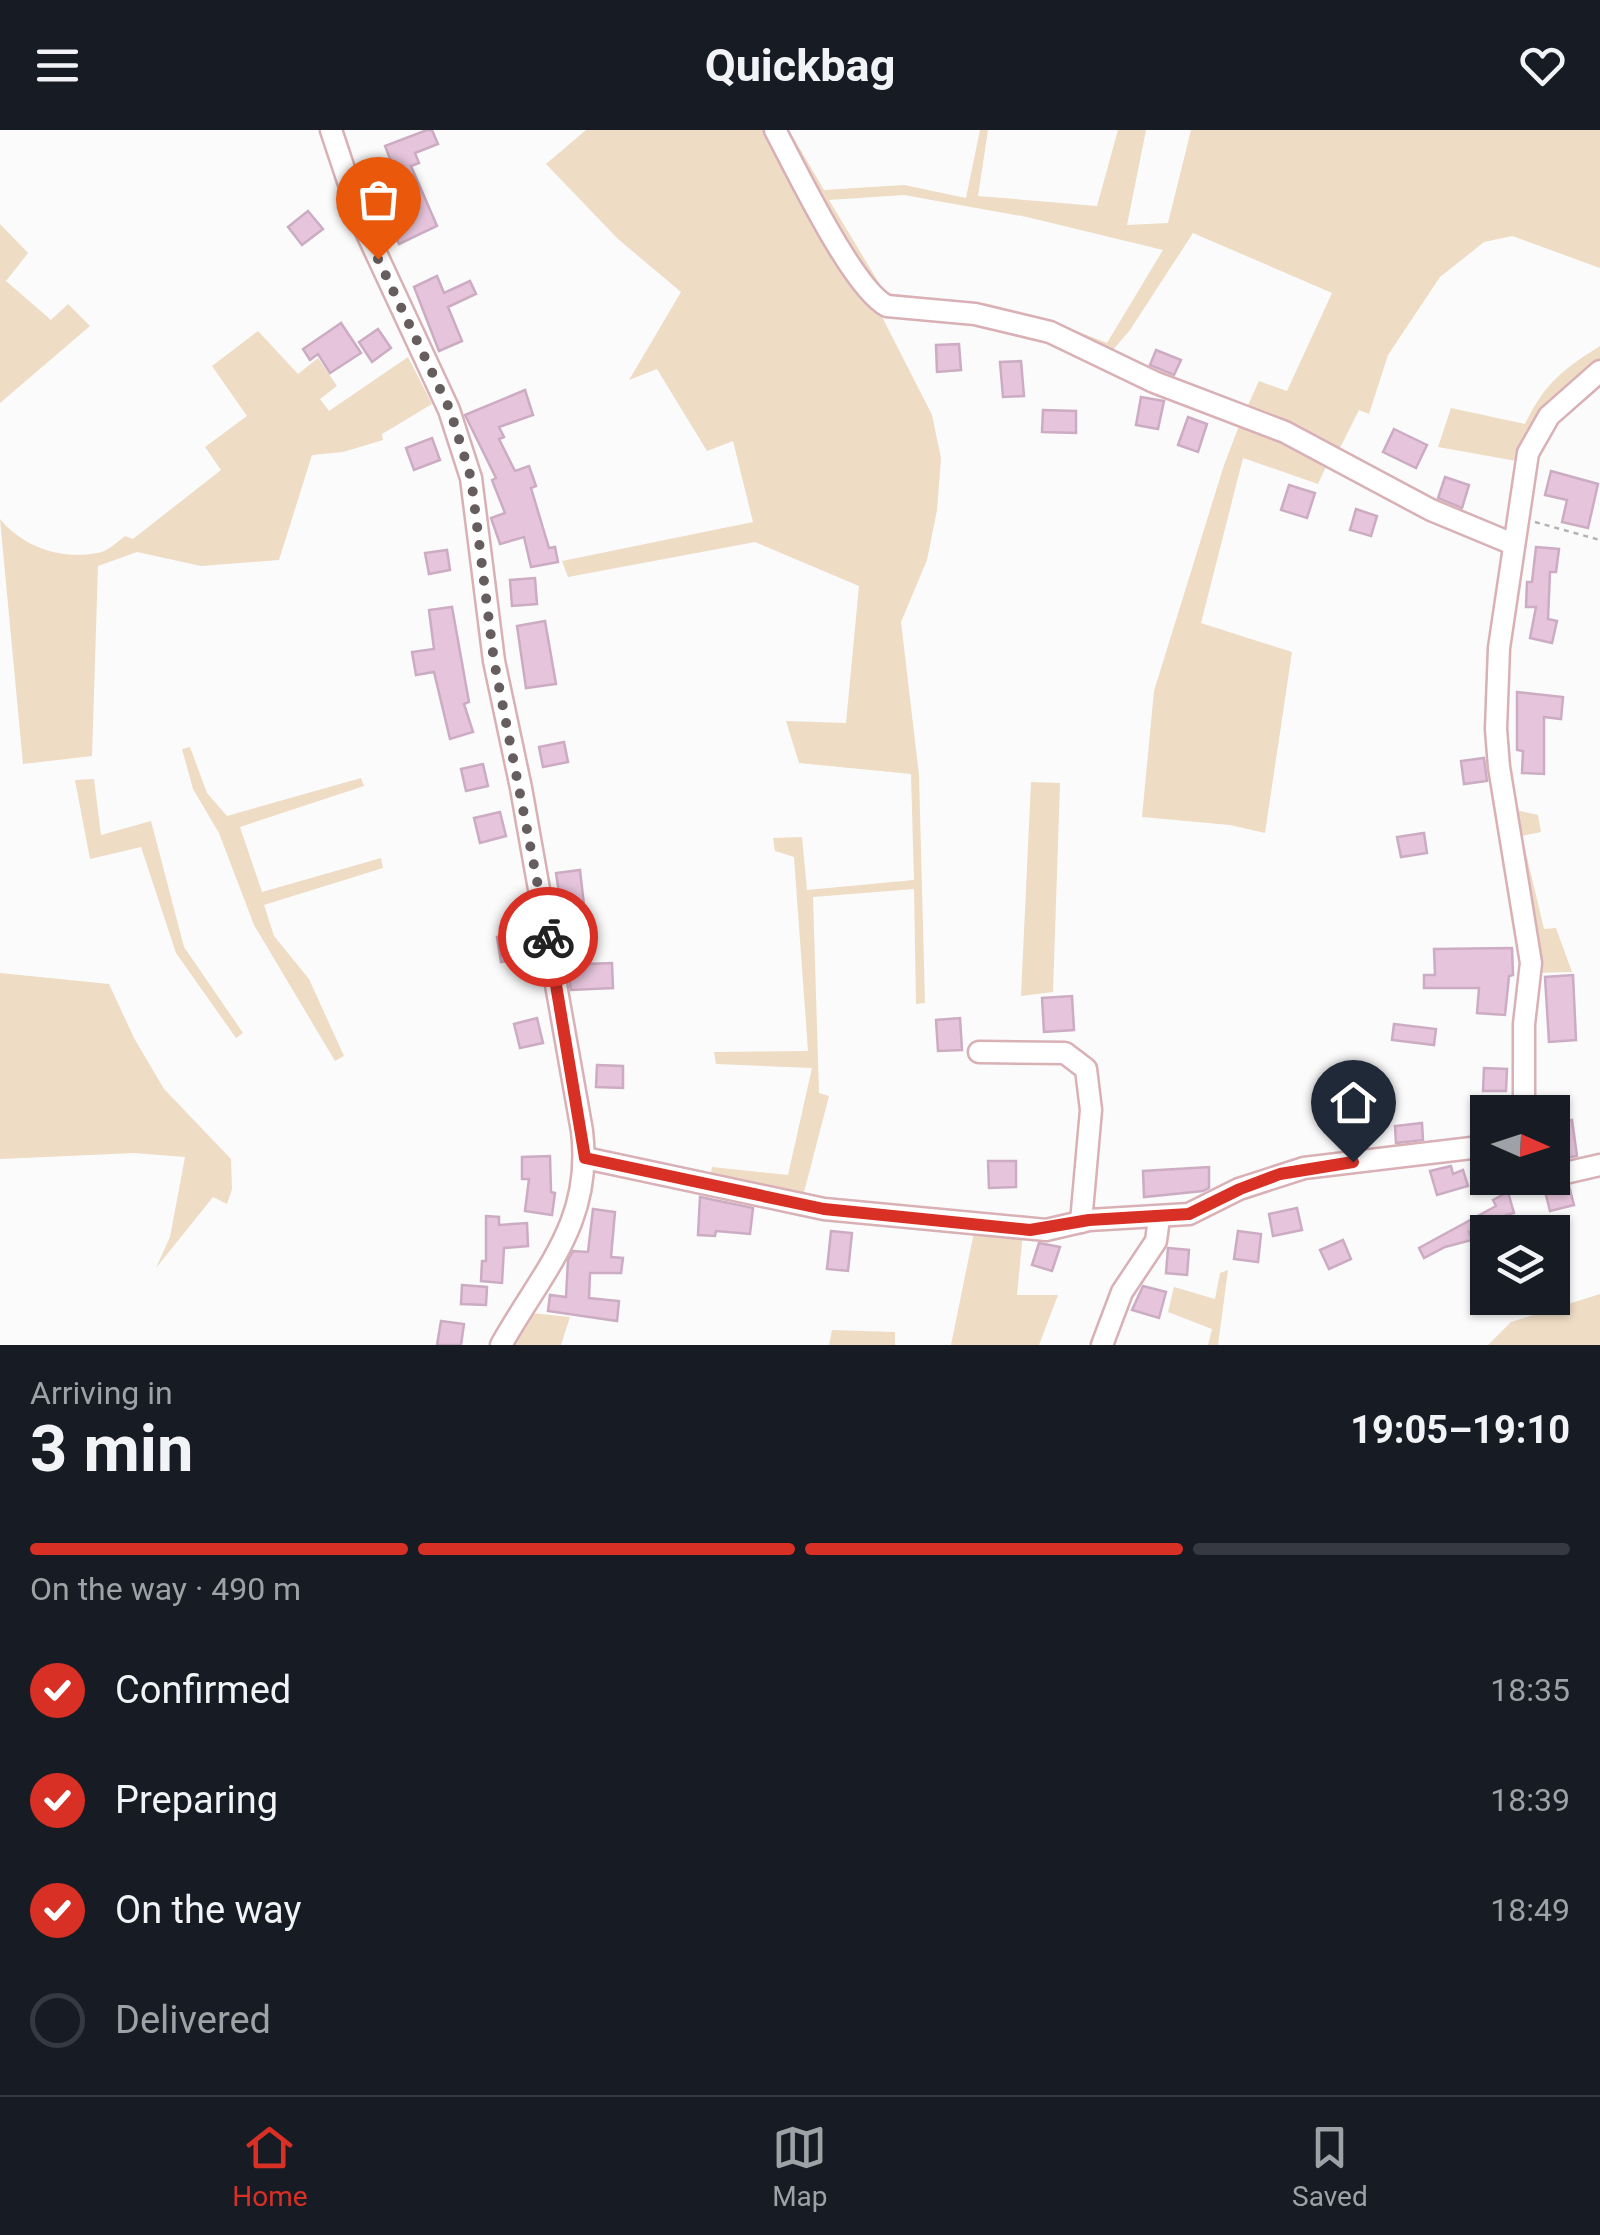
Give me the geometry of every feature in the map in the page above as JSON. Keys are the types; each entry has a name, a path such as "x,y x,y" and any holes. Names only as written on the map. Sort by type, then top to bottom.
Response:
{"street":[{"path":"331,130 362,223 450,410 471,478 494,661 533,851 585,1158 582,1191 568,1236 501,1345"},
{"path":"775,130 852,270 876,301 887,306 975,314 1050,332 1154,382 1284,432 1431,510 1513,544"},
{"path":"1524,1095 1529,936 1496,730 1499,648 1528,454 1536,435 1564,400 1600,371"},
{"path":"979,1052 1065,1053 1086,1069 1092,1110 1080,1222"},
{"path":"585,1158 843,1211 1030,1230 1189,1214 1240,1189 1304,1168 1470,1148"},
{"path":"1570,1172 1600,1165"},
{"path":"1102,1345 1122,1292 1156,1241 1158,1218"}],"path":[{"path":"1518,518 1600,540"}],"shaded area":[{"path":"586,130 789,130 824,190 904,185 966,198 980,130 988,130 978,196 1097,206 1118,130 1146,130 1127,225 1168,223 1191,130 1600,130 1600,268 1512,236 1484,242 1440,277 1388,355 1369,414 1359,410 1336,456 1244,414 1259,381 1287,391 1332,293 1193,233 1130,330 1106,358 1083,346 875,303 932,415 941,458 937,510 927,560 901,622 919,775 925,1003 916,1004 914,889 813,897 819,1093 829,1096 802,1200 709,1182 712,1167 788,1175 812,1068 716,1064 714,1052 808,1051 794,857 775,851 773,838 802,837 807,890 914,880 911,774 799,763 786,721 846,723 859,586 755,542 568,577 562,561 753,522 733,441 707,451 657,369 629,380 681,292 618,239 546,164","holes":["904,195 1027,217 1163,250 1107,343 1041,317 989,304 885,293 829,200"]},
{"path":"0,224 28,253 6,281 51,320 68,304 90,326 0,403"},
{"path":"258,331 298,374 318,358 337,386 320,399 329,411 408,357 432,404 382,434 383,440 343,452 312,455 279,560 201,566 137,552 98,566 92,756 23,764 0,519 31,544 70,555 97,553 125,536 133,539 221,470 205,447 247,416 212,366"},
{"path":"1600,346 1600,366 1558,394 1540,417 1522,462 1438,447 1451,408 1525,424 1556,379"},
{"path":"1242,418 1329,460 1318,484 1243,458 1201,623 1292,652 1265,833 1230,825 1142,817 1154,691"},
{"path":"190,747 207,793 227,816 361,778 364,786 240,827 262,892 381,858 383,868 264,905 274,936 309,979 344,1056 335,1061 254,925 219,833 193,789 182,749"},
{"path":"94,779 101,835 151,821 184,947 243,1033 236,1038 176,953 141,847 90,859 75,780"},
{"path":"1031,782 1060,783 1053,992 1021,996"},
{"path":"1507,808 1538,815 1541,832 1522,836 1544,929 1556,928 1572,972 1533,973"},
{"path":"0,973 109,984 164,1089 231,1159 232,1189 227,1204 213,1197 156,1268 170,1237 185,1157 134,1153 0,1159"},
{"path":"975,1227 1023,1233 1017,1295 1058,1295 1039,1345 951,1345"},
{"path":"1228,1270 1218,1345 1208,1345 1212,1329 1168,1312 1174,1287 1215,1299 1220,1273"},
{"path":"1600,1294 1600,1345 1488,1345 1511,1322 1533,1315 1570,1315 1570,1303"},
{"path":"522,1312 570,1317 561,1345 502,1345"},
{"path":"832,1330 895,1332 895,1345 829,1345"}],"building":[{"path":"432,130 438,144 415,153 419,163 411,166 437,226 399,244 370,193 398,179 385,146"},
{"path":"308,211 323,229 302,245 288,227"},
{"path":"437,276 444,293 470,281 476,294 448,307 462,341 439,351 414,287"},
{"path":"341,323 361,353 330,373 318,354 310,360 303,349"},
{"path":"378,329 391,348 372,362 359,342"},
{"path":"959,344 961,370 937,372 936,345"},
{"path":"1156,350 1181,360 1174,375 1150,365"},
{"path":"1021,361 1024,396 1003,397 1000,362"},
{"path":"525,390 533,415 499,427 504,437 499,439 515,471 529,466 536,486 531,488 549,548 555,547 558,562 531,567 524,537 500,544 491,518 505,513 492,480 496,478 465,415"},
{"path":"1141,397 1164,401 1158,429 1136,425"},
{"path":"1043,410 1076,411 1076,433 1042,432"},
{"path":"1188,417 1207,424 1198,452 1178,445"},
{"path":"1394,429 1427,445 1416,468 1383,452"},
{"path":"432,438 440,460 414,470 406,448"},
{"path":"1551,471 1598,484 1588,528 1562,522 1567,500 1545,495"},
{"path":"1445,477 1469,485 1462,508 1438,498"},
{"path":"1289,485 1315,493 1307,518 1281,510"},
{"path":"1356,509 1377,516 1371,536 1350,530"},
{"path":"1536,547 1559,549 1556,572 1550,572 1548,619 1557,621 1552,643 1530,638 1536,607 1526,607 1527,582 1532,582"},
{"path":"447,550 450,570 429,574 425,553"},
{"path":"535,578 537,604 512,606 510,580"},
{"path":"452,607 469,702 464,704 473,732 450,739 434,672 416,675 412,652 434,649 429,610"},
{"path":"545,621 556,684 526,688 517,626"},
{"path":"1517,692 1563,697 1561,719 1544,717 1544,774 1522,773 1523,751 1517,750"},
{"path":"564,742 568,762 543,767 539,747"},
{"path":"1484,758 1487,781 1464,784 1461,761"},
{"path":"483,764 488,786 466,791 461,769"},
{"path":"500,812 506,836 480,843 474,818"},
{"path":"1424,833 1427,853 1401,857 1397,837"},
{"path":"580,870 586,923 582,924 584,964 612,963 613,988 571,990 566,964 573,964 571,925 564,926 556,873"},
{"path":"520,933 525,957 501,962 497,937"},
{"path":"1512,948 1513,975 1509,976 1505,1015 1477,1013 1479,988 1424,988 1424,975 1435,975 1434,949"},
{"path":"1573,975 1576,1040 1549,1042 1545,977"},
{"path":"1072,996 1074,1030 1044,1032 1042,998"},
{"path":"537,1018 543,1043 520,1048 514,1024"},
{"path":"960,1018 962,1050 938,1051 936,1020"},
{"path":"1394,1024 1436,1029 1434,1045 1392,1040"},
{"path":"597,1065 623,1066 623,1088 596,1087"},
{"path":"1484,1068 1507,1069 1506,1091 1483,1091"},
{"path":"1570,1120 1577,1156 1570,1157"},
{"path":"1422,1123 1423,1140 1396,1143 1395,1126"},
{"path":"550,1156 551,1192 555,1193 552,1215 525,1211 529,1179 522,1179 522,1157"},
{"path":"988,1161 1016,1161 1016,1187 989,1188"},
{"path":"1451,1166 1453,1174 1463,1170 1468,1186 1437,1195 1430,1171"},
{"path":"1209,1167 1209,1188 1203,1191 1144,1197 1143,1171"},
{"path":"1570,1190 1574,1205 1550,1211 1546,1195 1570,1195"},
{"path":"1509,1195 1514,1213 1480,1215 1496,1206 1493,1200"},
{"path":"700,1197 753,1208 750,1234 716,1231 715,1236 698,1235"},
{"path":"1297,1208 1302,1230 1273,1236 1269,1214"},
{"path":"593,1209 615,1212 611,1257 623,1258 621,1273 590,1273 589,1298 619,1301 617,1321 548,1311 550,1295 566,1297 568,1260 573,1251 588,1252"},
{"path":"486,1216 499,1217 499,1225 527,1223 528,1246 504,1248 502,1283 481,1281 482,1261 486,1261"},
{"path":"1470,1220 1470,1241 1424,1258 1419,1248"},
{"path":"831,1231 852,1233 848,1271 827,1269"},
{"path":"1238,1231 1261,1234 1258,1262 1234,1259"},
{"path":"1343,1240 1351,1259 1329,1269 1320,1250"},
{"path":"1039,1243 1060,1247 1052,1271 1032,1265"},
{"path":"1168,1248 1189,1250 1187,1275 1166,1273"},
{"path":"462,1285 487,1287 486,1305 461,1304"},
{"path":"1143,1286 1166,1292 1159,1318 1132,1310"},
{"path":"441,1321 464,1324 461,1345 437,1345"}],"way so far":[{"path":"378,259 450,410 471,478 494,661 548,937"}],"route":[{"path":"548,937 585,1158 824,1209 1030,1230 1089,1220 1189,1214 1280,1174 1353,1162"}]}
